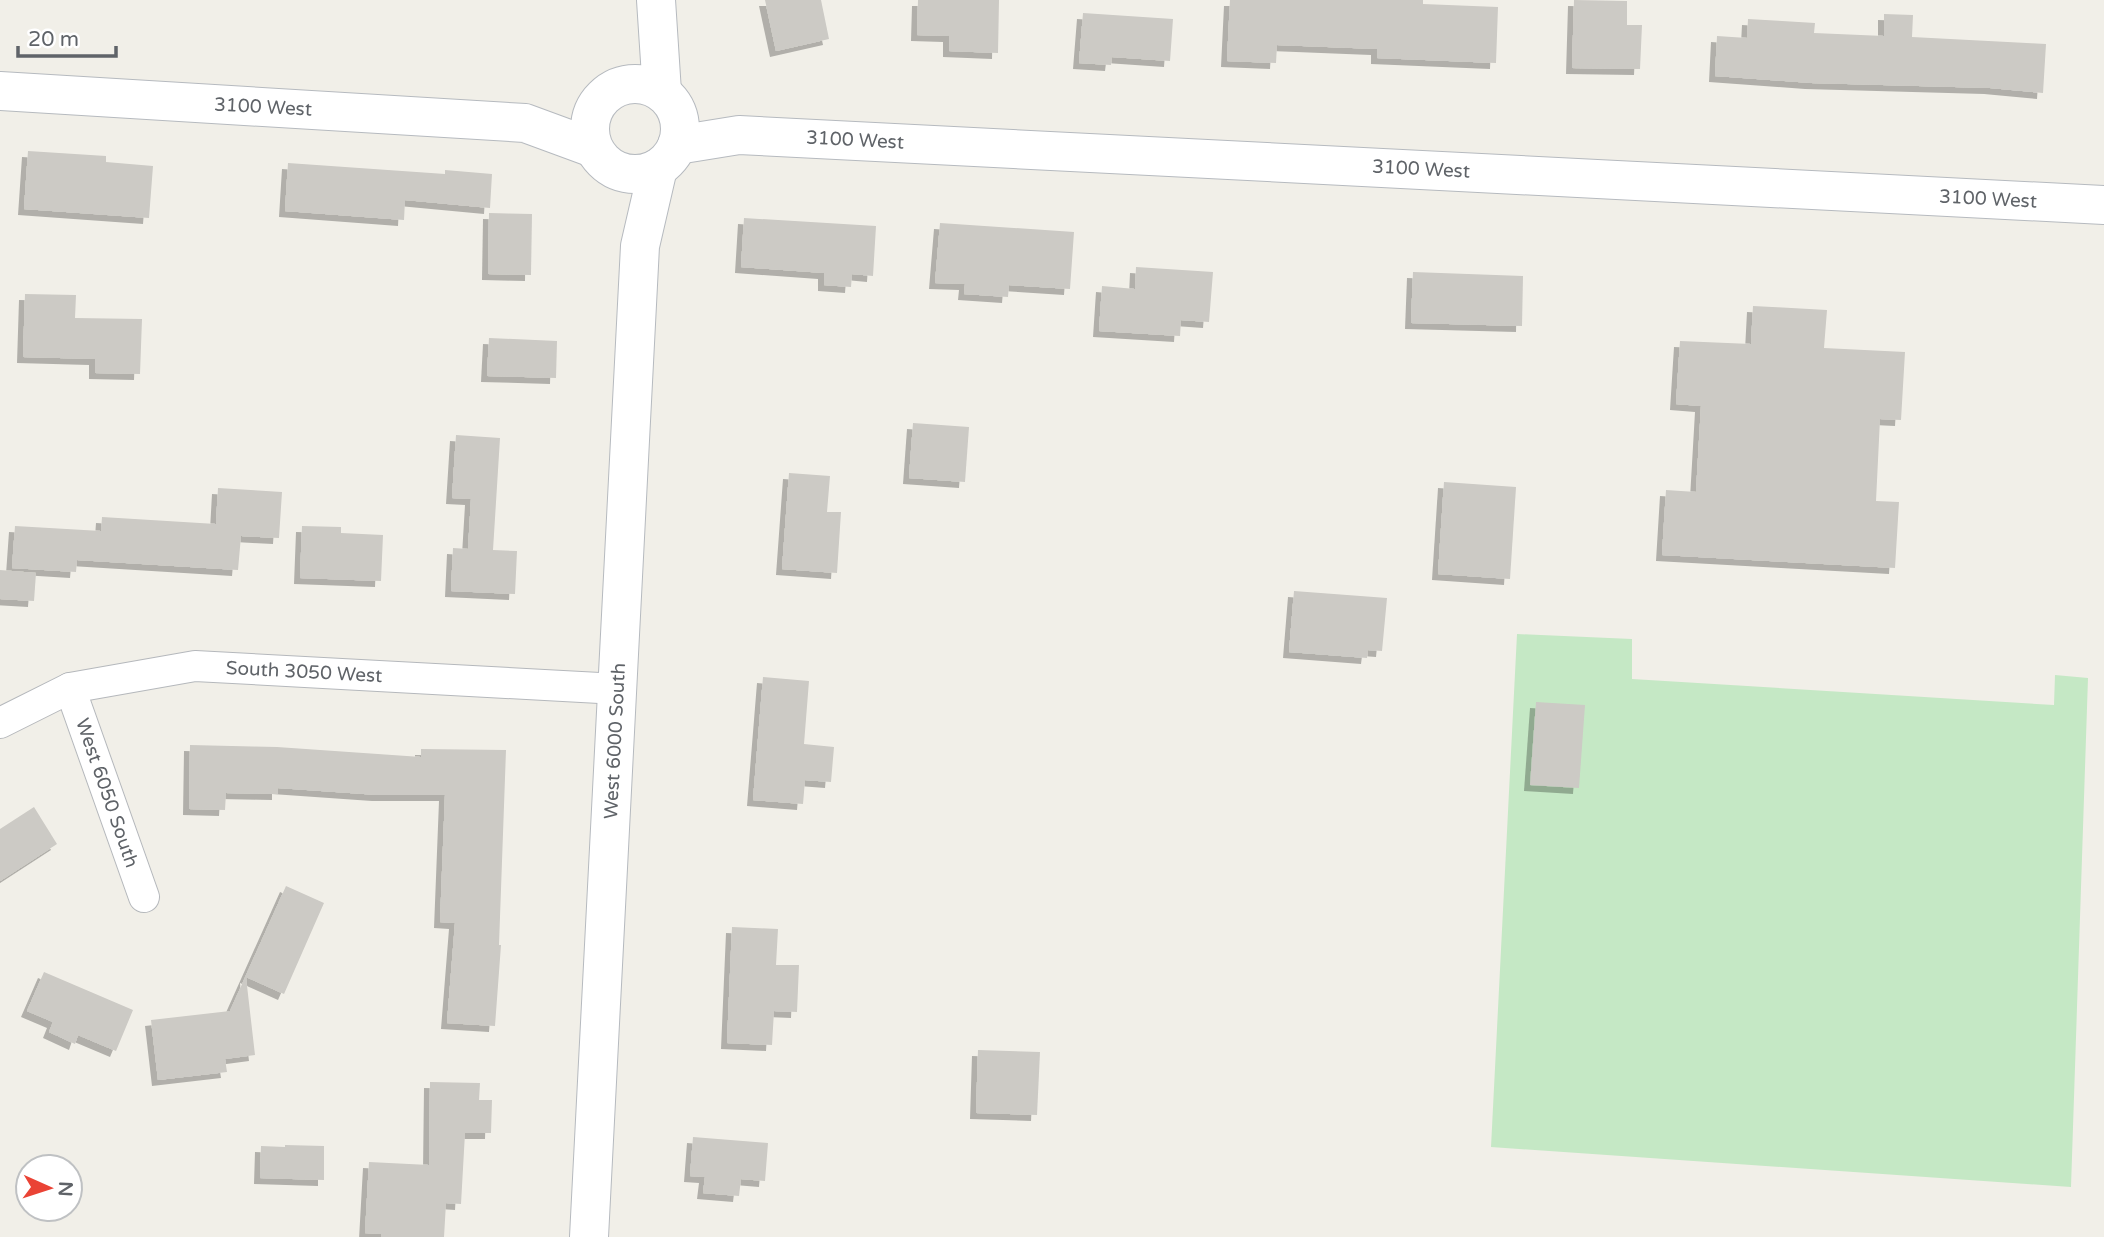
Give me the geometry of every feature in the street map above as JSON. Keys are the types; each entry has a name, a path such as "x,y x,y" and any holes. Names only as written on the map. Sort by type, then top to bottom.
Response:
{"street":[{"name":"West 6000 South","path":"589,1237 640,246 656,130 653,0"},
{"name":"3100 West","path":"525,123 596,104 609,91 621,85 656,130"},
{"name":"3100 West","path":"0,91 525,123 593,148 610,167 656,130 2104,205"},
{"path":"593,148 589,124 596,104"},
{"name":"South 3050 West","path":"0,723 70,688 195,666 618,689"},
{"name":"West 6050 South","path":"70,688 144,897"}],"green space":[{"path":"1517,634 1632,639 1632,679 2054,705 2055,675 2088,678 2071,1187 1491,1147"}],"building":[{"path":"765,0 821,0 829,39 776,51"},
{"path":"918,0 999,0 998,53 949,51 949,36 917,35"},
{"path":"1230,0 1423,0 1423,4 1498,7 1496,63 1377,58 1377,49 1277,45 1276,63 1227,61"},
{"path":"1574,0 1627,1 1627,25 1642,25 1640,69 1572,68"},
{"path":"1083,13 1173,19 1170,61 1112,57 1111,65 1079,63"},
{"path":"1884,14 1913,15 1912,37 2046,44 2043,93 1990,88 1811,83 1715,76 1717,36 1747,38 1748,19 1815,23 1814,33 1884,36"},
{"path":"28,151 106,156 106,162 153,166 149,218 24,209"},
{"path":"288,163 445,174 445,170 492,174 490,208 405,200 404,220 285,211"},
{"path":"489,213 532,214 531,275 488,274"},
{"path":"744,218 876,226 873,276 852,274 851,287 824,285 824,273 741,267"},
{"path":"940,223 1074,232 1070,289 1009,285 1008,297 964,294 965,284 935,283"},
{"path":"1136,267 1213,272 1209,322 1181,320 1180,336 1099,331 1102,286 1135,289"},
{"path":"1413,272 1523,276 1522,326 1411,323"},
{"path":"25,294 76,295 75,318 142,319 140,374 95,373 95,359 23,357"},
{"path":"1753,306 1827,310 1824,348 1905,352 1901,420 1880,419 1876,501 1899,502 1895,568 1662,555 1666,490 1696,492 1701,406 1676,404 1680,341 1751,344"},
{"path":"489,338 557,341 556,378 487,376"},
{"path":"913,423 969,427 965,482 909,478"},
{"path":"456,435 500,438 493,550 517,551 515,594 451,591 453,548 468,549 471,499 452,498"},
{"path":"789,473 830,476 827,512 841,512 837,573 782,569"},
{"path":"1444,482 1516,487 1510,579 1438,574"},
{"path":"218,488 282,492 279,538 241,536 238,570 77,560 76,572 12,568 15,526 101,531 102,517 216,524"},
{"path":"302,526 341,527 341,533 383,535 381,581 300,578"},
{"path":"0,570 36,573 34,601 0,599"},
{"path":"1294,591 1387,598 1382,651 1368,650 1367,658 1289,652"},
{"path":"763,677 809,681 804,744 834,747 831,782 805,780 803,804 753,800"},
{"path":"1536,702 1585,705 1579,788 1530,785"},
{"path":"190,745 277,747 421,757 421,749 506,750 501,945 495,1026 447,1023 455,923 440,922 445,795 378,795 278,788 278,794 226,793 225,810 189,809"},
{"path":"34,807 57,844 0,881 0,829"},
{"path":"286,886 324,903 284,994 246,977 255,1055 225,1059 227,1072 158,1080 151,1020 230,1011"},
{"path":"732,927 778,929 776,965 799,965 797,1012 774,1011 772,1045 727,1043"},
{"path":"44,972 133,1010 116,1051 78,1035 75,1044 49,1032 53,1022 27,1011"},
{"path":"978,1050 1040,1052 1037,1115 976,1113"},
{"path":"430,1082 480,1083 479,1100 492,1100 491,1133 465,1133 461,1204 446,1203 444,1237 381,1237 381,1234 365,1233 369,1162 429,1165"},
{"path":"693,1137 768,1143 765,1181 741,1179 739,1196 703,1193 705,1177 690,1176"},
{"path":"261,1146 324,1146 324,1180 260,1178"}]}
